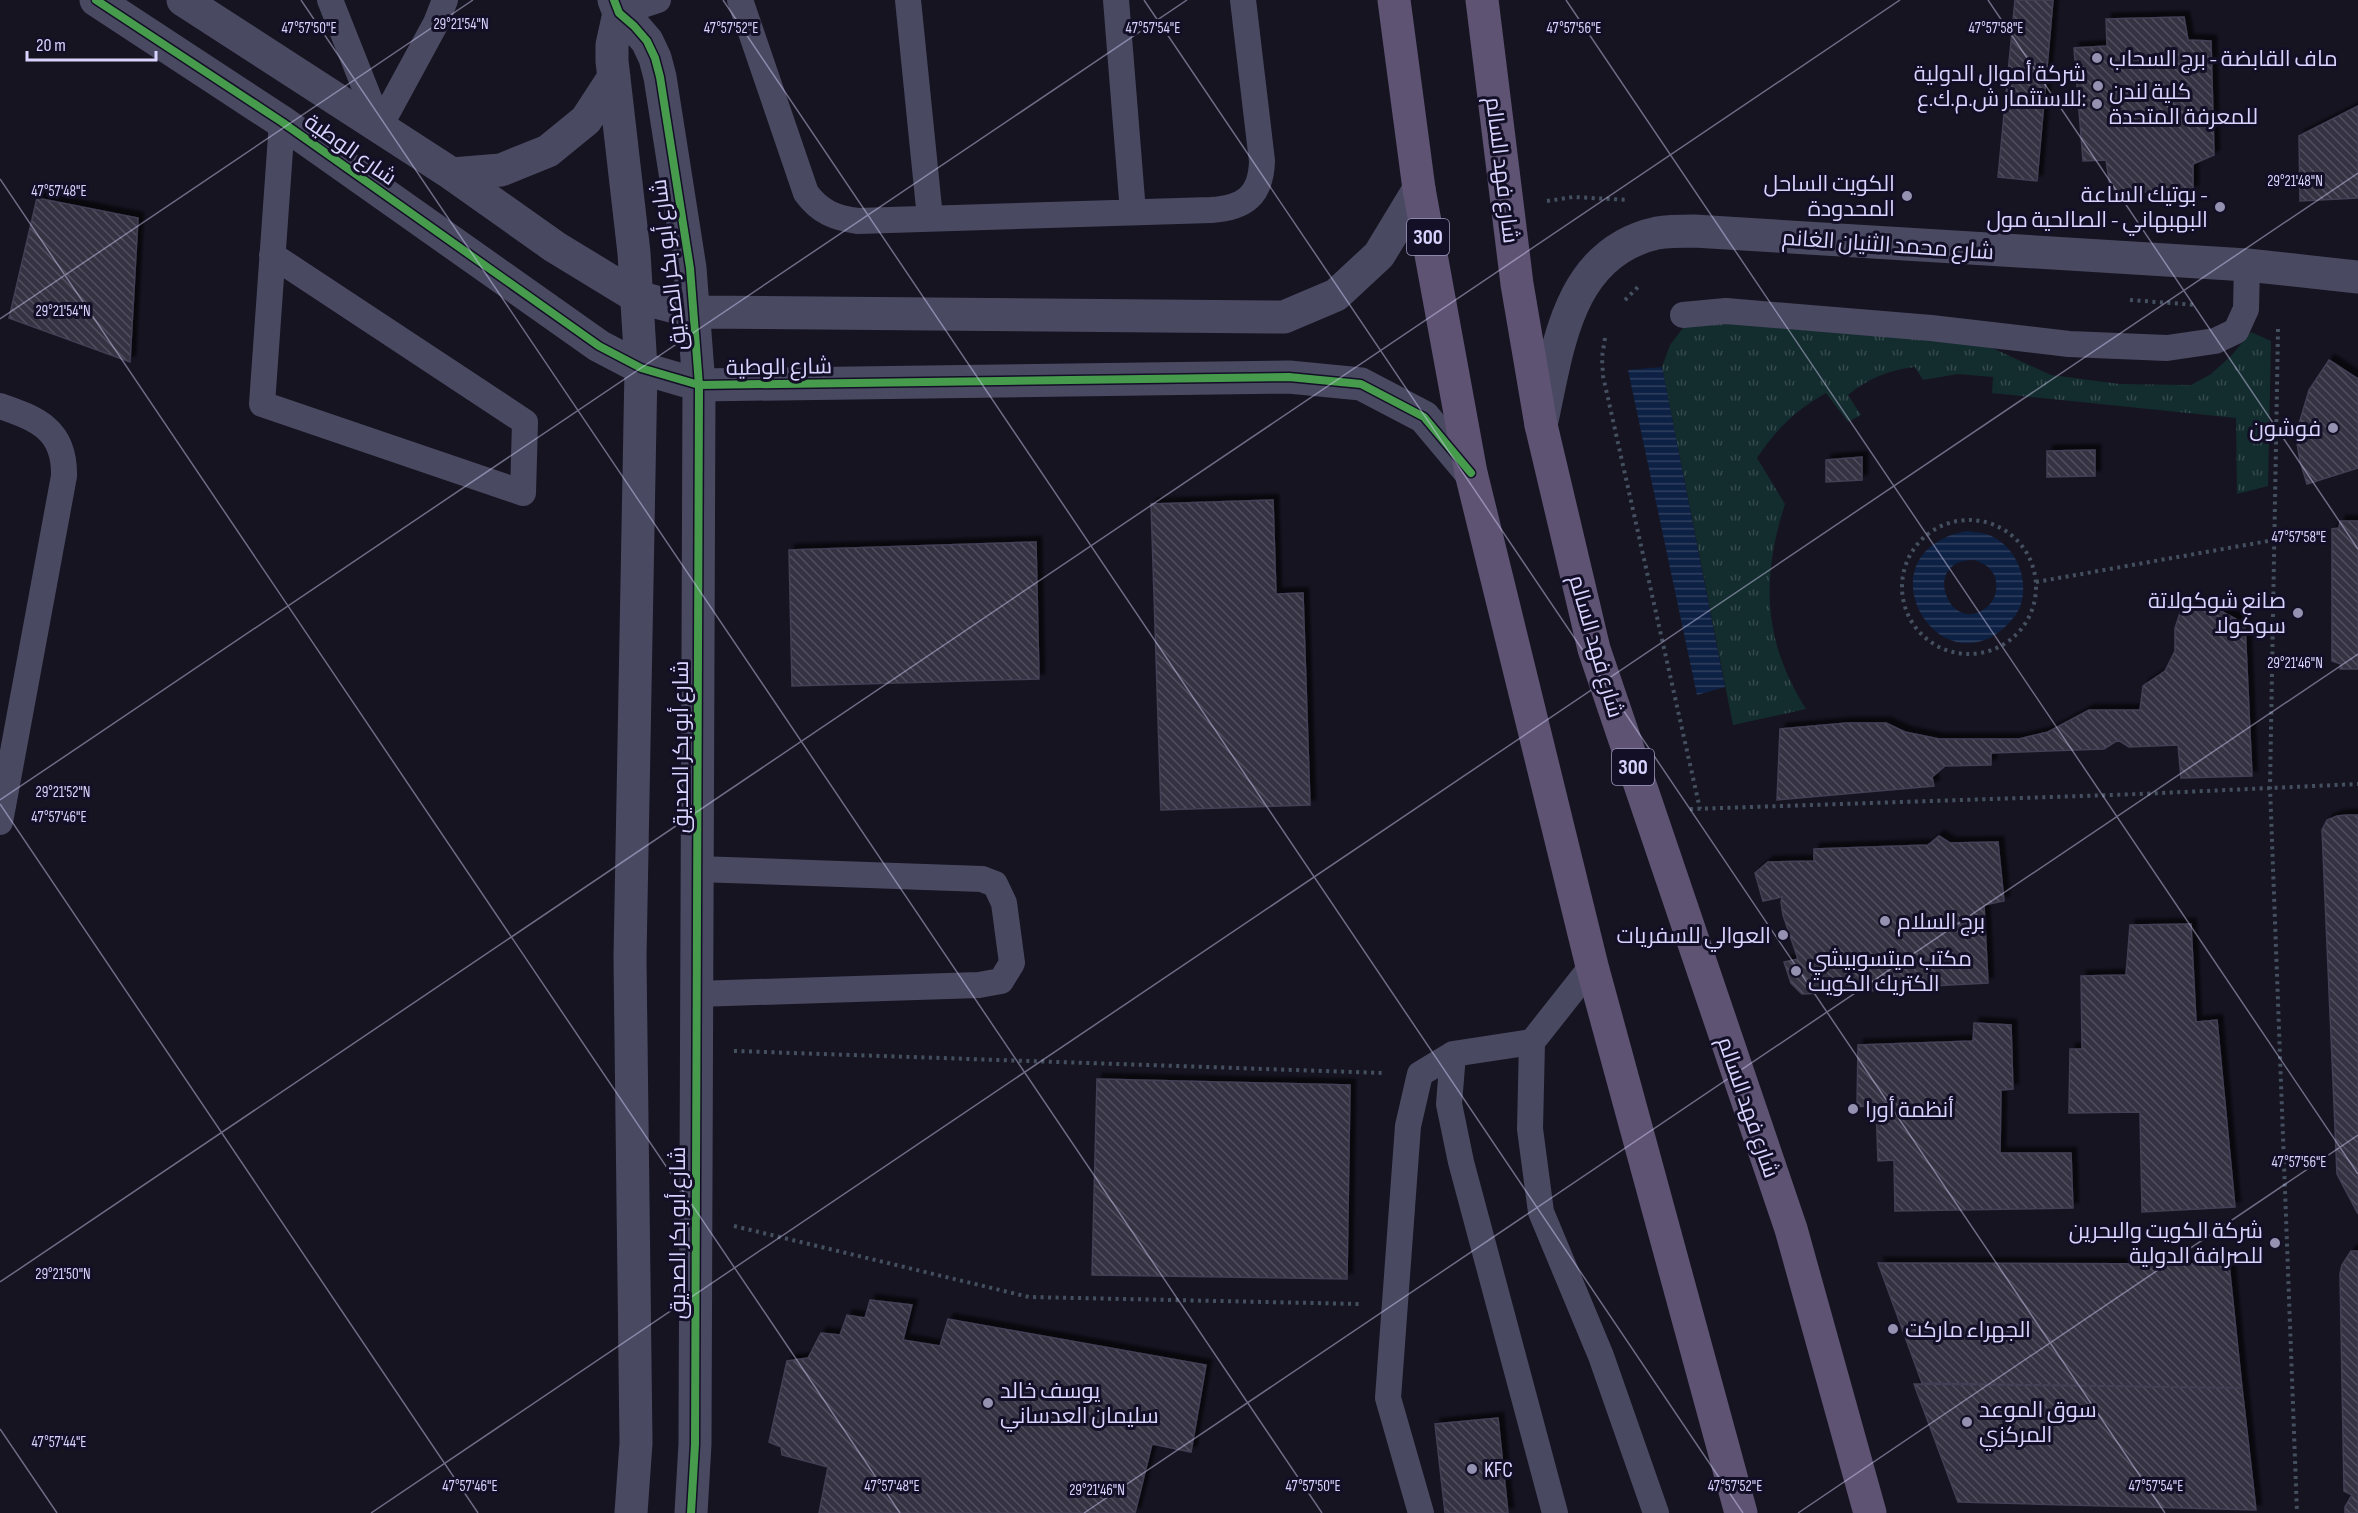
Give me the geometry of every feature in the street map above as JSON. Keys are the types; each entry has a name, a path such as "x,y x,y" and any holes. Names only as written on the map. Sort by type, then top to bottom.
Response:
{"main road":[{"name":"300","path":"1394,0 1419,189 1471,472 1592,966 1742,1513"},
{"name":"شارع فهد السالم","path":"1482,0 1517,284 1541,425 1594,649 1791,1229 1870,1513"}],"street":[{"name":"شارع الوطية","path":"96,0 282,122 599,346 641,368 699,385 1288,377 1361,384 1424,417 1471,472"},
{"name":"شارع الوطية","path":"183,0 380,126 555,247 637,297 694,312 1284,317 1336,295 1379,255 1419,189"},
{"name":"شارع أبو بكر الصديق","path":"616,7 612,45 614,77 637,297 641,368 630,958 636,1443 631,1513"},
{"name":"شارع أبو بكر الصديق","path":"616,7 647,41 660,77 690,268 699,385 696,1216 694,1444 691,1513"},
{"path":"452,174 501,170 548,151 586,120 614,77"},
{"name":"شارع محمد الثنيان الغانم","path":"1541,425 1562,329 1578,293 1606,258 1622,247 1657,233 1694,231 2247,265 2358,277"}],"lane":[{"path":"330,0 380,126"},
{"path":"380,126 436,23 445,0"},
{"path":"616,7 658,0"},
{"path":"740,0 806,193 815,205 828,214 858,221 1227,209 1243,203 1254,192 1261,177 1262,161 1243,0"},
{"path":"908,0 930,218"},
{"path":"1116,0 1133,212"},
{"path":"272,255 525,422 524,493 262,404 272,255 282,122"},
{"path":"1683,315 1726,311 1931,328 2069,344 2167,348 2215,341 2236,331 2246,309 2247,265"},
{"path":"0,406 30,415 54,435 64,462 64,476 0,822"},
{"path":"697,869 982,879 995,884 1004,903 1012,963 1001,981 979,986 697,994"},
{"path":"1592,966 1533,1042 1530,1129 1541,1212 1601,1356 1656,1513"},
{"path":"1421,1513 1388,1398 1408,1126 1420,1074 1453,1054 1533,1042"},
{"path":"1453,1054 1449,1104 1461,1162 1555,1513"}],"path":[{"path":"1622,303 1647,281"},
{"path":"2118,299 2246,309"},
{"path":"1609,328 1602,357 1603,376 1700,809"},
{"path":"2278,329 2270,787 2297,1513"},
{"path":"1965,519 1983,520 1999,526 2018,540 2031,560 2036,582 2034,606 2023,627 2006,643 1985,652 1961,654 1939,648 1920,634 1907,615 1901,592 1904,569 1914,548 1935,528 1965,519"},
{"path":"2036,582 2274,540"},
{"path":"1648,811 2358,784"},
{"path":"696,1049 1420,1074"},
{"path":"696,1216 1029,1297 1395,1305"}],"green space":[{"path":"1728,321 1988,346 2051,375 2120,384 2191,385 2211,374 2231,356 2251,332 2271,341 2268,486 2237,494 2236,418 1992,393 1993,377 1958,374 1923,380 1915,367 1880,376 1863,384 1848,395 1861,415 1848,422 1826,393 1787,421 1757,458 1785,504 1772,558 1770,609 1781,659 1806,709 1733,725 1662,367 1670,345 1683,328"}],"water":[{"path":"1662,367 1725,687 1697,695 1628,370"},
{"path":"1966,531 1980,533 1998,540 2013,555 2022,575 2023,596 2016,615 1996,634 1972,643 1949,639 1930,626 1918,607 1913,584 1918,562 1935,543","holes":["1975,560 1992,571 1996,580 1995,596 1989,605 1975,613 1963,613 1953,606 1946,596 1944,583 1948,572 1957,563"]}],"building":[{"path":"2015,0 2053,0 2037,181 1998,177"},
{"path":"2184,17 2188,40 2211,41 2214,155 2193,164 2193,191 2111,193 2106,160 2083,161 2074,48 2107,46 2106,19"},
{"path":"2358,106 2358,198 2300,201 2299,136"},
{"path":"37,198 138,218 130,362 9,318"},
{"path":"2329,360 2358,379 2358,468 2307,484 2297,443 2299,424 2309,390"},
{"path":"2095,450 2095,476 2047,477 2047,451"},
{"path":"1862,457 1862,480 1826,482 1826,460"},
{"path":"1273,500 1276,594 1303,593 1310,805 1161,810 1151,504"},
{"path":"2340,521 2358,521 2358,669 2340,669 2341,664 2332,661 2332,529 2339,528"},
{"path":"1036,542 1039,679 792,686 789,550"},
{"path":"2182,607 2219,610 2245,624 2252,776 2181,778 2178,745 2129,747 2118,740 2104,749 1991,753 1991,765 1945,766 1932,777 1934,786 1777,800 1780,729 1847,723 1886,723 1905,732 1939,739 2019,739 2048,732 2089,710 2140,710 2143,686 2165,671 2175,651 2175,628"},
{"path":"2358,815 2358,1214 2337,1174 2322,830 2327,820"},
{"name":"برج السلام","path":"1939,836 1950,843 1998,842 2004,901 1984,905 1988,983 1802,994 1791,983 1784,962 1798,959 1783,915 1782,897 1763,901 1755,873 1768,862 1814,861 1814,849 1928,845"},
{"path":"2191,924 2196,1022 2217,1020 2235,1207 2142,1212 2140,1112 2069,1113 2070,1049 2082,1049 2081,976 2126,975 2130,925"},
{"path":"1974,1023 2011,1025 2013,1089 2001,1090 2000,1153 2071,1153 2073,1208 1895,1211 1894,1160 1878,1161 1876,1105 1857,1107 1858,1045 1973,1041"},
{"path":"1097,1079 1350,1085 1347,1279 1092,1275"},
{"path":"2351,1251 2358,1251 2358,1513 2345,1513 2345,1507 2352,1495 2344,1491 2340,1274 2342,1265"},
{"path":"1878,1263 2229,1264 2242,1388 1922,1383"},
{"name":"يوسف خالد سليمان العدساني","path":"870,1300 912,1305 903,1340 940,1346 948,1319 1206,1365 1191,1452 1152,1444 1135,1513 819,1513 828,1467 782,1455 781,1447 769,1442 787,1361 808,1358 821,1333 840,1335 847,1315 865,1318"},
{"path":"1914,1384 2242,1388 2256,1510 1958,1502"},
{"name":"KFC","path":"1498,1418 1508,1513 1445,1513 1435,1424"}],"cycle path":[{"path":"96,0 282,122 599,346 641,368 699,385 1289,377 1361,384 1424,417 1471,473"},
{"path":"614,0 619,13 647,41 660,77 690,268 699,385 695,1444 691,1513"}],"place":[{"name":"ماف القابضة - برج السحاب","path":"2097,58"},
{"name":"شركة أموال الدولية للاستثمار ش.م.ك.ع:","path":"2098,86"},
{"name":"كلية لندن للمعرفة المتحدة","path":"2097,104"},
{"name":"الكويت الساحل المحدودة","path":"1907,196"},
{"name":"بوتيك الساعة - البهبهاني - الصالحية مول","path":"2220,207"},
{"name":"فوشون","path":"2333,428"},
{"name":"صانع شوكولاتة سوكولا","path":"2298,613"},
{"name":"برج السلام","path":"1885,921"},
{"name":"العوالي للسفريات","path":"1783,935"},
{"name":"مكتب ميتسوبيشي الكتريك الكويت","path":"1796,971"},
{"name":"أنظمة أورا","path":"1853,1109"},
{"name":"شركة الكويت والبحرين للصرافة الدولية","path":"2275,1243"},
{"name":"الجهراء ماركت","path":"1893,1329"},
{"name":"يوسف خالد سليمان العدساني","path":"988,1403"},
{"name":"سوق الموعد المركزي","path":"1967,1422"},
{"name":"KFC","path":"1472,1469"}]}
